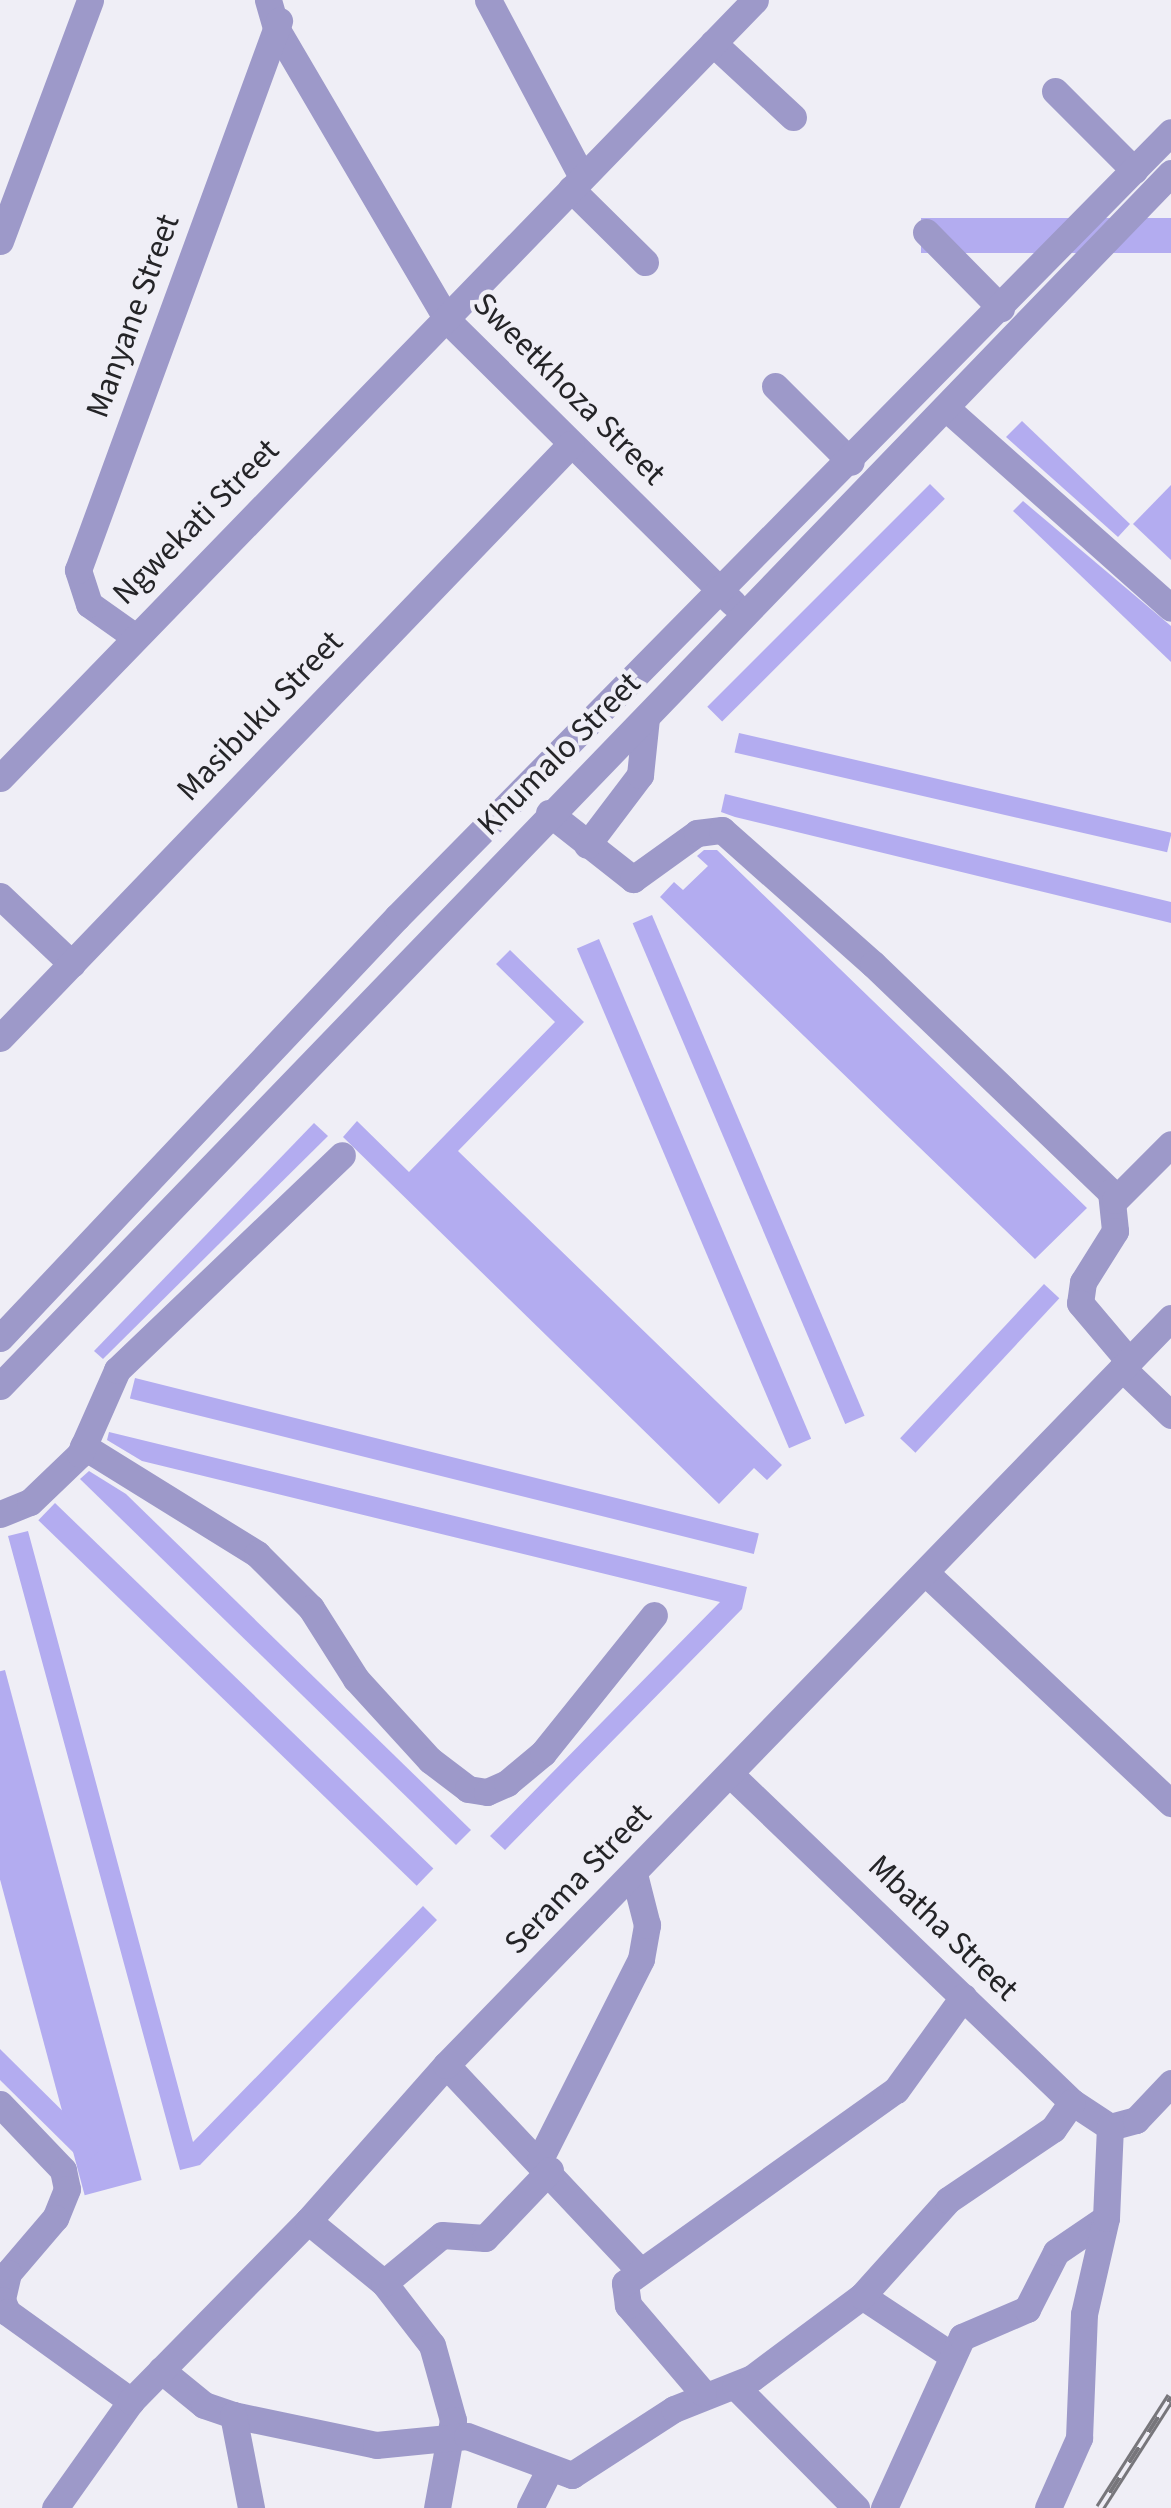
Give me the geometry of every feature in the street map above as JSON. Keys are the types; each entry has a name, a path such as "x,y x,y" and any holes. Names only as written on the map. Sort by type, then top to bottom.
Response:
{"street":[{"path":"0,241 90,0"},
{"name":"Sweetkhoza Street","path":"268,0 276,28 446,320 746,615"},
{"name":"Manyane Street","path":"134,636 89,604 78,570 287,0"},
{"path":"488,0 577,183 645,262"},
{"name":"Ngwekati Street","path":"0,778 754,0"},
{"path":"713,43 793,117"},
{"path":"1055,92 1135,170"},
{"name":"Khumalo Street","path":"0,1338 397,916 724,593 1171,132"},
{"name":"Khumalo Street","path":"0,1386 1171,173"},
{"path":"926,232 1000,308"},
{"path":"775,386 851,462"},
{"path":"946,408 1171,608"},
{"name":"Masibuku Street","path":"0,1038 571,444"},
{"path":"587,845 640,775 646,718"},
{"path":"550,813 633,879 705,829 731,834 1115,1200"},
{"path":"0,896 72,964"},
{"path":"1171,1144 1115,1200 1114,1231 1083,1282 1080,1303 1126,1365 1171,1414"},
{"path":"4,1505 45,1490 83,1446 117,1370 342,1155"},
{"name":"Serama Street","path":"55,2508 130,2402 308,2222 446,2065 928,1576 1171,1318"},
{"path":"83,1446 257,1554 311,1608 356,1679 430,1760 468,1789 487,1792 507,1783 543,1753 654,1615"},
{"path":"928,1576 1171,1803"},
{"name":"Mbatha Street","path":"731,1774 1072,2102 1110,2127"},
{"path":"384,2283 442,2235 485,2238 545,2165 641,1959 646,1925 634,1874"},
{"path":"703,2393 623,2297 640,2271 896,2090 963,1997"},
{"path":"446,2065 640,2271"},
{"path":"1048,2508 1078,2438 1086,2288 1106,2218 1110,2127 1136,2120 1171,2083"},
{"path":"161,2370 204,2404 233,2415 376,2445 487,2440 549,2470 585,2470 703,2393 735,2386 862,2296 948,2200 1053,2129 1072,2102"},
{"path":"0,2104 67,2179 62,2206 3,2284 4,2322 130,2402"},
{"path":"884,2508 951,2356 970,2327 1027,2309 1056,2252 1106,2218"},
{"path":"308,2222 384,2283 432,2345 451,2403 452,2438 437,2508"},
{"path":"862,2296 951,2356"},
{"path":"735,2386 856,2508"},
{"path":"233,2415 251,2508"},
{"path":"530,2508 549,2470"}],"building":[{"path":"921,218 1171,218 1171,253 921,253"},
{"path":"1022,421 1130,524 1118,537 1006,437"},
{"path":"930,484 945,499 722,722 707,707"},
{"path":"1171,485 1171,560 1133,524"},
{"path":"1023,501 1171,626 1171,662 1013,511"},
{"path":"739,733 1171,833 1167,852 735,752"},
{"path":"725,794 1171,902 1171,923 735,817 721,812"},
{"path":"704,850 717,850 1087,1208 1035,1259 660,897 674,882 683,890 708,866 697,856"},
{"path":"652,915 865,1416 845,1424 633,923"},
{"path":"599,939 811,1439 789,1448 577,948"},
{"path":"510,950 584,1022 458,1151 782,1465 767,1480 754,1468 719,1504 343,1137 357,1121 409,1172 555,1022 496,964"},
{"path":"314,1123 328,1136 103,1359 94,1351"},
{"path":"1044,1284 1059,1298 915,1453 900,1438"},
{"path":"135,1378 759,1534 754,1554 130,1398"},
{"path":"109,1432 747,1587 742,1609 505,1850 490,1836 720,1602 142,1461 107,1440"},
{"path":"89,1471 126,1494 471,1830 456,1845 80,1479"},
{"path":"55,1503 433,1868 417,1886 38,1520"},
{"path":"28,1531 193,2142 423,1906 437,1920 200,2165 180,2170 8,1536"},
{"path":"5,1670 142,2180 85,2195 0,1879 0,1671"},
{"path":"0,2049 101,2149 85,2164 0,2080"}],"railway":[{"path":"1100,2508 1171,2397"}]}
